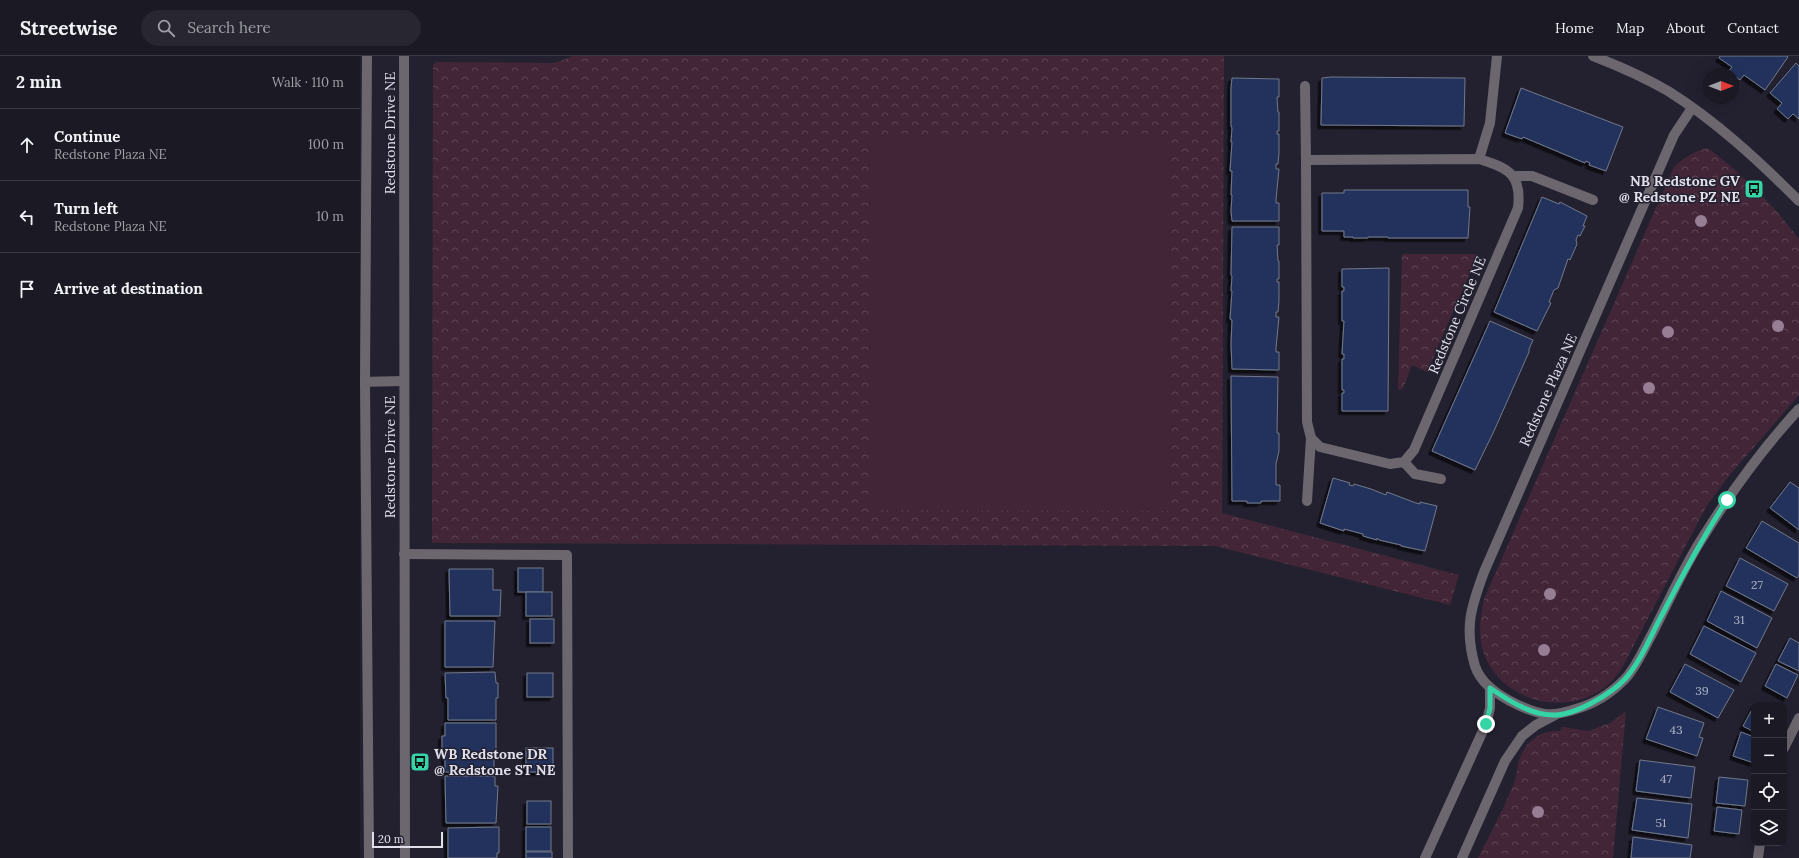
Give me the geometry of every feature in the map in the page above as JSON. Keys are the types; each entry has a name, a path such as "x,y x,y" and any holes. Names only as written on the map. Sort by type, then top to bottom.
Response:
{"street":[{"name":"Redstone Drive NE","path":"366,56 363,382 369,858"},
{"name":"Redstone Drive NE","path":"404,56 405,858"},
{"path":"1480,159 1490,123 1497,56"},
{"path":"1593,56 1632,72 1668,91 1692,108 1761,163 1799,201"},
{"path":"1305,86 1308,422 1311,438 1307,501"},
{"name":"Redstone Plaza NE","path":"1555,715 1526,709 1507,700 1490,688 1476,670 1471,653 1469,629 1472,606 1484,572 1674,135 1692,108"},
{"path":"1306,160 1480,159 1498,165 1514,176 1532,176 1593,200"},
{"name":"Redstone Circle NE","path":"1404,462 1414,450 1518,208 1520,192 1514,176"},
{"path":"363,382 404,381"},
{"name":"Redstone Plaza NE","path":"1462,858 1505,760 1522,736 1555,715 1585,706 1611,692 1626,678 1642,654 1702,539 1759,456 1799,409"},
{"path":"1311,438 1320,446 1333,450 1390,464 1404,462 1416,474 1441,479"},
{"path":"404,554 567,555 568,858"},
{"path":"1425,858 1486,724 1490,708 1490,688"},
{"path":"1787,742 1799,718"},
{"path":"1758,858 1760,846"}],"green space":[{"path":"573,56 1224,56 1222,513 1459,575 1450,605 1215,546 432,543 433,65 436,62 555,63"},
{"path":"870,135 1170,136 1169,511 869,510"},
{"path":"1708,148 1733,168 1756,190 1779,214 1799,239 1799,395 1728,477 1706,507 1621,670 1609,684 1589,697 1572,701 1556,703 1523,695 1508,686 1496,674 1483,652 1480,629 1484,599 1674,167 1690,155"},
{"path":"1402,254 1478,254 1427,372 1412,365 1403,389 1398,390"},
{"path":"1626,711 1613,858 1478,858 1513,786 1522,752 1534,738 1548,732 1559,731 1563,727 1588,731 1610,723"}],"building":[{"path":"1720,56 1788,57 1765,90 1744,75 1739,79 1739,68 1731,68 1732,67 1719,58"},
{"path":"1796,63 1799,66 1799,119 1793,114 1788,119 1777,109 1782,103 1770,93"},
{"path":"1232,78 1279,79 1279,97 1277,97 1279,131 1277,131 1277,134 1279,134 1279,153 1276,169 1279,169 1276,203 1279,203 1279,221 1232,221 1232,171 1230,171 1232,142"},
{"path":"1322,78 1465,78 1464,126 1321,125"},
{"path":"1521,88 1623,127 1606,171 1589,165 1590,163 1586,161 1585,163 1523,137 1522,139 1505,133"},
{"path":"1344,190 1468,190 1468,207 1470,207 1468,238 1353,238 1344,237 1344,231 1322,231 1322,193 1344,193"},
{"path":"1542,197 1559,204 1560,202 1587,216 1583,226 1585,226 1580,236 1578,235 1576,240 1577,244 1570,260 1568,259 1558,288 1554,290 1549,302 1551,303 1537,331 1494,312"},
{"path":"1232,227 1279,227 1279,245 1277,245 1279,279 1277,279 1277,282 1279,282 1279,301 1276,317 1279,317 1276,352 1279,352 1279,370 1232,369 1232,320 1230,319 1232,291"},
{"path":"1389,268 1388,411 1342,411 1342,393 1344,393 1344,390 1342,390 1342,359 1344,359 1344,354 1342,354 1344,321 1342,321 1342,291 1344,291 1344,287 1342,287 1342,269"},
{"path":"1490,321 1533,340 1494,431 1475,470 1432,451"},
{"path":"1231,376 1278,377 1277,433 1279,433 1279,451 1276,464 1276,485 1280,485 1280,501 1247,503 1247,501 1232,501"},
{"path":"1333,478 1350,483 1349,485 1353,486 1354,484 1386,495 1387,492 1416,503 1420,504 1420,502 1437,506 1425,551 1401,546 1379,540 1377,538 1377,540 1363,536 1363,534 1344,529 1344,531 1320,523"},
{"path":"1790,482 1799,488 1799,530 1770,508"},
{"path":"1762,521 1799,543 1799,575 1797,578 1746,548"},
{"path":"1740,558 1788,584 1774,611 1726,586"},
{"path":"518,568 543,568 543,592 518,592"},
{"path":"449,569 493,569 493,590 501,590 500,616 450,616"},
{"path":"1721,591 1772,618 1757,648 1707,621"},
{"path":"526,592 552,592 552,616 526,616"},
{"path":"530,619 554,619 554,643 530,643"},
{"path":"445,621 495,621 493,667 445,667"},
{"path":"1704,626 1756,653 1741,682 1690,654"},
{"path":"1790,638 1799,643 1799,671 1778,661"},
{"path":"1685,664 1734,690 1718,718 1670,692"},
{"path":"1776,664 1798,675 1787,698 1765,686"},
{"path":"495,672 496,683 498,683 496,720 448,720 448,698 446,698 445,673"},
{"path":"527,673 553,673 553,697 527,697"},
{"path":"1658,707 1704,723 1699,737 1703,738 1697,756 1646,739"},
{"path":"1751,711 1751,730 1743,726"},
{"path":"445,723 496,723 494,772 445,772 445,753 442,753 442,736 445,736"},
{"path":"1741,732 1751,736 1751,762 1733,756"},
{"path":"526,748 553,748 553,772 526,772"},
{"path":"1640,760 1695,767 1691,798 1636,791"},
{"path":"445,776 495,776 495,786 498,786 496,823 446,823"},
{"path":"1719,777 1748,780 1745,806 1716,803"},
{"path":"1637,798 1692,804 1688,838 1632,830"},
{"path":"527,801 551,801 551,824 527,824"},
{"path":"1717,807 1742,810 1739,834 1714,831"},
{"path":"499,827 499,853 497,853 497,858 448,858 448,828"},
{"path":"526,827 551,827 551,851 526,851"},
{"path":"1633,837 1692,845 1690,858 1631,858"},
{"path":"526,852 552,852 552,858 526,858"}],"place":[{"name":"NB Redstone GV @ Redstone PZ NE","path":"1754,189"},
{"name":"WB Redstone DR @ Redstone ST NE","path":"420,762"}],"route":[{"path":"1486,724 1490,708 1490,688 1507,700 1526,709 1547,715 1555,715 1585,706 1611,692 1626,678 1642,654 1702,539 1727,500"}]}
